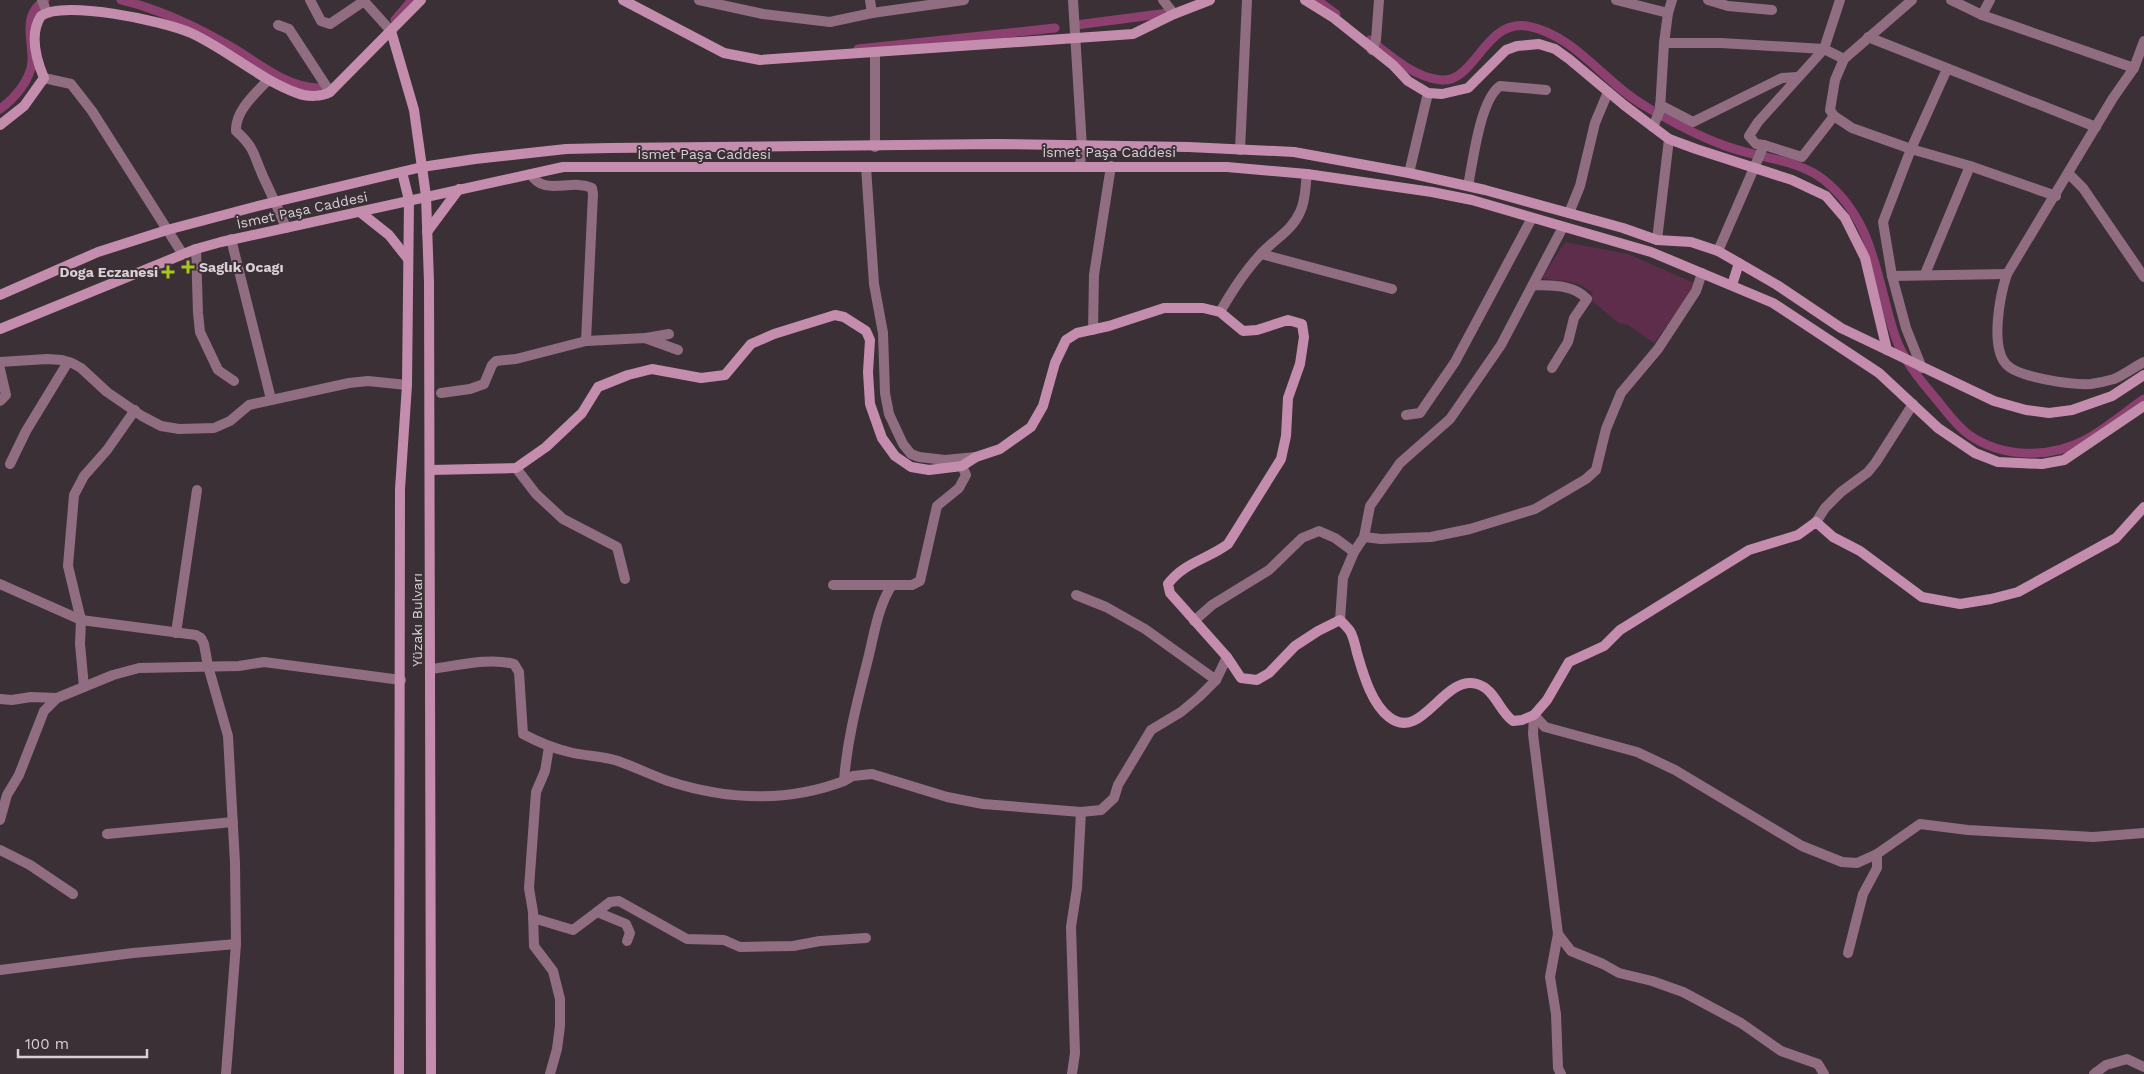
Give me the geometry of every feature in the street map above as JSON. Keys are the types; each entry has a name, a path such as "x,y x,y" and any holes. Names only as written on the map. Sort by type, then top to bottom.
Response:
{"main road":[{"path":"0,124 24,106 44,78 35,58 36,25 44,5 64,2 85,2 145,16 193,34 268,80 299,94 324,96 421,0"},
{"path":"623,0 724,53 760,60 1133,34 1174,14 1210,0"},
{"path":"1304,0 1374,46 1408,81 1428,93 1442,94 1468,88 1506,50 1517,46 1539,44 1555,49 1608,92 1657,116 1668,139 1696,149 1759,155 1792,180 1826,196 1845,218 1865,258 1887,350"},
{"name":"Yüzakı Bulvarı","path":"391,31 414,110 426,196 430,470 431,1074"},
{"path":"0,295 98,252 167,230 422,167 475,159 566,150 996,144 1082,147 1188,147 1294,152 1409,173 1468,186 1569,213 1657,240 1692,242 1718,251 1777,285 1841,328 1902,359 1994,401 2026,410 2049,413 2072,410 2112,396 2144,375"},
{"name":"İsmet Paşa Caddesi","path":"0,329 182,253 231,240 562,167 1080,165 1227,167 1307,174 1432,192 1651,252 1773,303 1879,373 1938,428 1975,454 1998,462 2042,464 2064,460 2144,406"},
{"name":"Yüzakı Bulvarı","path":"399,1074 400,489 407,386 409,200 402,172"},
{"path":"427,232 459,189"},
{"path":"360,212 389,235 408,259"},
{"path":"1732,285 1739,263"},
{"path":"430,470 516,468 546,447 582,413 598,387 652,369 701,378 726,375 752,344 774,334 835,315 844,317 866,331 870,340 868,372 870,404 882,438 895,456 911,467 929,470 962,466 976,457 1000,449 1031,427 1043,406 1055,363 1066,340 1077,333 1109,326 1164,308 1203,308 1220,312 1243,331 1257,330 1288,320 1302,324 1304,337 1300,364 1288,398 1286,436 1281,459 1228,544 1218,552 1176,572 1168,584 1170,593 1227,657 1241,678 1257,680 1269,673 1295,646 1340,620 1350,630 1370,689 1381,708 1390,718 1407,723 1420,718 1444,695 1461,686 1475,684 1488,689 1505,715 1513,721 1522,720 1534,715 1547,700 1569,662 1604,646 1620,630 1749,550 1798,535 1816,522 1833,537 1860,551 1922,597 1960,604 1992,599 2018,592 2116,538 2144,507"}],"street":[{"path":"310,0 321,21 330,24 364,0 391,31"},
{"path":"699,0 763,14 830,22 872,13 964,0"},
{"path":"870,0 872,13"},
{"path":"1073,0 1082,147 1080,165"},
{"path":"1163,0 1174,14"},
{"path":"1240,150 1247,0"},
{"path":"1374,46 1380,0"},
{"path":"1616,0 1668,13"},
{"path":"1672,0 1668,13 1664,43 1657,116 1693,122 1782,78 1797,77"},
{"path":"1708,0 1728,6 1772,10"},
{"path":"1718,251 1759,155 1756,144 1749,136 1758,122 1824,49 1840,0"},
{"path":"1912,0 1844,59 1834,80 1831,93 1830,110 1834,116 1852,128 2056,196"},
{"path":"1950,0 1982,15 2134,68"},
{"path":"1982,15 1990,0"},
{"path":"278,25 289,29 330,92"},
{"path":"1868,38 2096,127"},
{"path":"2144,41 2134,68 2007,274 2000,293 1998,313 1998,343 2005,363 2017,372 2049,380 2091,384 2114,378 2144,362"},
{"path":"1664,43 1824,49 1844,59"},
{"path":"875,53 875,147"},
{"path":"1920,367 1906,328 1892,276 1883,222 1911,149 1947,69"},
{"path":"44,78 71,84 92,111 182,253"},
{"path":"268,80 240,113 235,122 236,131 249,143 256,156 286,228"},
{"path":"1468,186 1486,104 1493,90 1500,86 1546,90"},
{"path":"1569,213 1580,186 1594,123 1608,92"},
{"path":"1409,173 1428,93"},
{"path":"1759,155 1802,157 1834,116"},
{"path":"1657,240 1668,139"},
{"path":"1093,330 1094,275 1111,166"},
{"path":"1925,274 1970,166"},
{"path":"866,167 874,284 883,333 889,414 903,444 912,454 936,460 958,460 976,457"},
{"path":"531,174 535,182 543,186 552,187 575,184 592,188 586,341"},
{"path":"1220,312 1236,284 1261,254 1283,235 1296,220 1304,203 1307,174"},
{"path":"2069,174 2083,188 2143,275"},
{"path":"1406,415 1420,412 1455,362 1532,218"},
{"path":"1340,620 1343,578 1354,552 1364,537 1370,506 1400,463 1450,419 1501,345 1563,227"},
{"path":"231,240 271,399"},
{"path":"196,249 200,332 218,370 234,381"},
{"path":"1261,254 1392,289"},
{"path":"1364,537 1381,539 1430,538 1470,529 1535,509 1586,479 1596,470 1606,429 1621,393 1658,349 1696,291 1702,273"},
{"path":"1892,276 2007,274"},
{"path":"1533,285 1566,287 1580,292 1587,299 1574,318 1568,342 1552,368"},
{"path":"441,393 470,389 484,384 496,361 516,360 586,341 645,338 669,334"},
{"path":"645,338 678,350"},
{"path":"0,362 47,359 68,362 81,368 107,392 161,426 179,429 214,428 230,421 249,406 271,399 368,381 407,386"},
{"path":"10,464 26,431 68,362"},
{"path":"0,369 6,395 0,400"},
{"path":"1816,522 1825,508 1841,492 1868,472 1913,404"},
{"path":"84,687 80,644 81,620 68,566 74,495 84,476 106,450 135,410"},
{"path":"833,585 912,585 920,581 932,524 938,506 959,488 966,475 962,466"},
{"path":"516,468 536,494 563,519 617,547 625,579"},
{"path":"176,633 197,490"},
{"path":"1194,621 1212,606 1270,570 1302,538 1319,531 1335,538 1354,552"},
{"path":"0,584 81,620 196,635 201,638 204,644 208,666 228,736 233,822 236,944 226,1074"},
{"path":"844,781 847,752 871,648 885,595 892,585"},
{"path":"1076,595 1106,607 1145,629 1216,680"},
{"path":"430,669 485,663 506,662 514,664 519,672 523,734 570,753 617,761 668,781 710,793 755,797 819,790 853,776 872,774 947,797 983,804 1081,812 1101,810 1114,798 1118,785 1151,730 1181,712 1216,680 1227,657"},
{"path":"0,820 7,795 19,775 44,711 57,698 113,675 140,668 239,666 264,662 401,680"},
{"path":"0,700 31,697 57,698"},
{"path":"1534,715 1545,727 1638,752 1675,770 1802,846 1842,862 1857,863 1877,854 1920,824 1968,830 2093,837 2144,833"},
{"path":"1534,715 1533,734 1558,934 1550,977 1556,1014 1558,1068 1560,1074"},
{"path":"550,746 545,772 536,792 529,888 534,946 553,971 560,999 558,1041 550,1074"},
{"path":"1072,1074 1075,1053 1071,927 1078,888 1081,812"},
{"path":"107,834 233,822"},
{"path":"0,850 30,865 73,894"},
{"path":"1848,953 1863,894 1877,868 1877,854"},
{"path":"533,918 573,930 610,902 619,901 687,939 724,940 740,947 793,946 820,941 866,938"},
{"path":"597,912 626,924 630,933 627,941"},
{"path":"1558,934 1571,950 1619,973 1660,983 1712,1006 1741,1023 1781,1051 1818,1064 1824,1074"},
{"path":"0,970 133,953 236,944"},
{"path":"2094,1074 2106,1065 2127,1059 2144,1067"}],"shaded area":[{"path":"1565,242 1628,254 1694,283 1684,302 1654,343 1628,325 1619,323 1590,299 1593,293 1587,288 1569,282 1542,278"}],"waterway":[{"path":"0,109 11,100 29,75 32,61 31,20 33,13 45,0"},
{"path":"121,0 162,13 201,30 281,78 293,83 318,88"},
{"path":"395,20 412,0"},
{"path":"1317,0 1336,14"},
{"path":"1076,25 1168,13"},
{"path":"1370,40 1394,59 1412,70 1441,80 1453,78 1463,72 1490,41 1501,32 1513,26 1527,26 1544,31 1575,49 1630,96 1674,122 1723,145 1801,167 1824,180 1841,196 1864,232 1878,272 1898,345 1908,362 1955,422 1968,434 1981,442 1995,448 2025,453 2041,453 2056,450 2071,446 2093,436 2144,399"},
{"path":"858,49 1055,28"}],"place":[{"name":"Saglık Ocagı","path":"188,267"},
{"name":"Doga Eczanesi","path":"168,272"}]}
